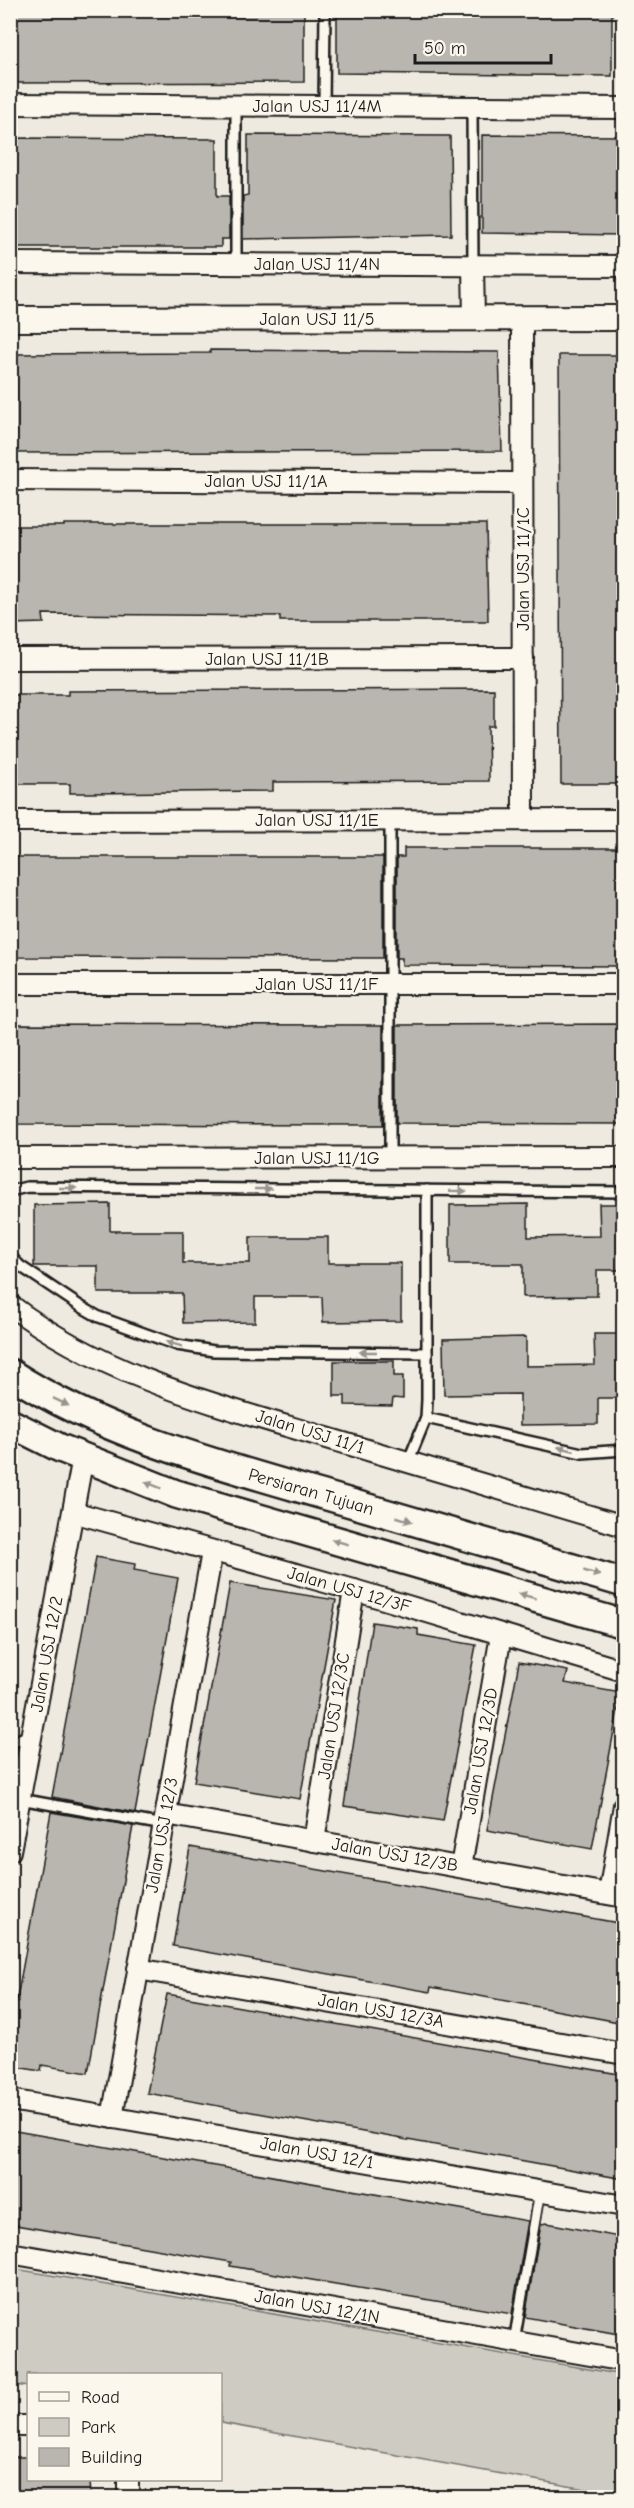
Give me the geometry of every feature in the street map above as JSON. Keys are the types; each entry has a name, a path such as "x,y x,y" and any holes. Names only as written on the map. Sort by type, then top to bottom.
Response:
{"main road":[{"name":"Persiaran Tujuan","path":"10,1373 38,1391 89,1416 240,1471 624,1583"},
{"path":"10,1423 83,1457 176,1494 624,1624"}],"street":[{"name":"Jalan USJ 11/4M","path":"10,104 624,108"},
{"name":"Jalan USJ 11/4N","path":"10,262 624,266"},
{"path":"473,265 474,319"},
{"name":"Jalan USJ 11/5","path":"10,319 624,318"},
{"name":"Jalan USJ 11/1C","path":"522,319 523,820"},
{"name":"Jalan USJ 11/1A","path":"10,480 522,483"},
{"name":"Jalan USJ 11/1B","path":"10,659 523,658"},
{"name":"Jalan USJ 11/1E","path":"10,821 624,820"},
{"name":"Jalan USJ 11/1F","path":"10,984 624,984"},
{"name":"Jalan USJ 11/1G","path":"10,1158 624,1157"},
{"name":"Jalan USJ 11/1","path":"10,1305 34,1323 91,1356 141,1379 212,1403 624,1526"},
{"name":"Jalan USJ 12/2","path":"10,1851 83,1457"},
{"name":"Jalan USJ 12/3F","path":"73,1512 354,1590 624,1671"},
{"name":"Jalan USJ 12/3","path":"112,2118 212,1552"},
{"name":"Jalan USJ 12/3C","path":"314,1841 354,1590"},
{"name":"Jalan USJ 12/3D","path":"460,1867 501,1635"},
{"path":"616,1895 624,1805"},
{"name":"Jalan USJ 12/3B","path":"165,1819 314,1841 616,1895"},
{"name":"Jalan USJ 12/3A","path":"138,1969 624,2054"},
{"name":"Jalan USJ 12/1","path":"10,2100 624,2206"},
{"name":"Jalan USJ 12/1N","path":"10,2253 624,2361"},
{"path":"10,2426 27,2426"},
{"path":"128,2481 128,2498"}],"lane":[{"path":"324,10 324,106"},
{"path":"236,106 236,264"},
{"path":"472,107 473,265"},
{"path":"390,820 390,1158"},
{"path":"10,1191 27,1187 624,1192"},
{"path":"408,1462 426,1418 427,1190"},
{"path":"10,1256 20,1266 99,1317 177,1346 214,1351 427,1353"},
{"path":"426,1418 582,1453 624,1450"},
{"path":"10,1743 32,1734"},
{"path":"16,1810 165,1819"},
{"path":"514,2342 540,2191"}],"green space":[{"path":"10,2268 623,2375 623,2496 222,2423 222,2373 27,2373 27,2387 11,2384"}],"building":[{"path":"10,10 304,10 304,82 10,83"},
{"path":"337,10 612,10 612,76 337,73"},
{"path":"248,135 450,136 451,235 243,239 243,196 248,195"},
{"path":"482,135 624,136 624,235 482,233"},
{"path":"10,138 217,139 217,196 229,196 229,239 221,239 221,247 10,247"},
{"path":"210,350 499,352 502,451 10,453 10,354 210,353"},
{"path":"559,355 624,355 624,784 561,784"},
{"path":"64,524 486,524 488,621 280,621 280,616 43,614 44,623 10,624 10,526 64,526"},
{"path":"494,689 494,726 488,726 489,781 273,782 273,791 89,793 70,793 70,784 10,784 10,695 68,695 68,691"},
{"path":"404,848 624,848 624,966 402,965 402,958 397,958 397,857 404,857"},
{"path":"10,857 383,857 383,958 10,957"},
{"path":"10,1024 383,1025 383,1125 10,1124"},
{"path":"624,1024 624,1124 397,1123 397,1025"},
{"path":"110,1204 110,1231 183,1231 183,1263 250,1263 250,1237 328,1237 328,1263 401,1263 401,1321 323,1322 322,1297 255,1297 255,1322 183,1323 182,1293 98,1293 98,1266 34,1266 34,1205"},
{"path":"528,1204 528,1237 600,1236 599,1204 624,1204 624,1270 597,1270 597,1296 523,1297 523,1264 450,1264 450,1205"},
{"path":"594,1334 624,1334 624,1398 598,1398 598,1424 520,1425 520,1394 444,1395 443,1339 526,1337 526,1366 595,1365"},
{"path":"334,1361 394,1361 394,1376 403,1376 403,1399 393,1398 392,1406 345,1405 345,1396 334,1396"},
{"path":"96,1557 135,1564 134,1570 178,1578 135,1813 52,1797"},
{"path":"230,1583 336,1600 300,1799 194,1782"},
{"path":"372,1622 418,1629 418,1635 476,1645 443,1821 344,1806"},
{"path":"519,1662 568,1671 565,1683 621,1693 592,1849 487,1830"},
{"path":"51,1812 133,1826 88,2073 42,2065 41,2071 10,2066 10,2037"},
{"path":"190,1847 624,1924 624,2023 431,1987 430,1992 173,1946"},
{"path":"167,1994 624,2075 624,2179 147,2093"},
{"path":"10,2130 528,2221 512,2314 230,2266 231,2262 10,2224"},
{"path":"547,2223 624,2238 624,2335 525,2317 541,2224"},
{"path":"10,2457 27,2457 27,2481 90,2481 91,2498 10,2498"}]}
